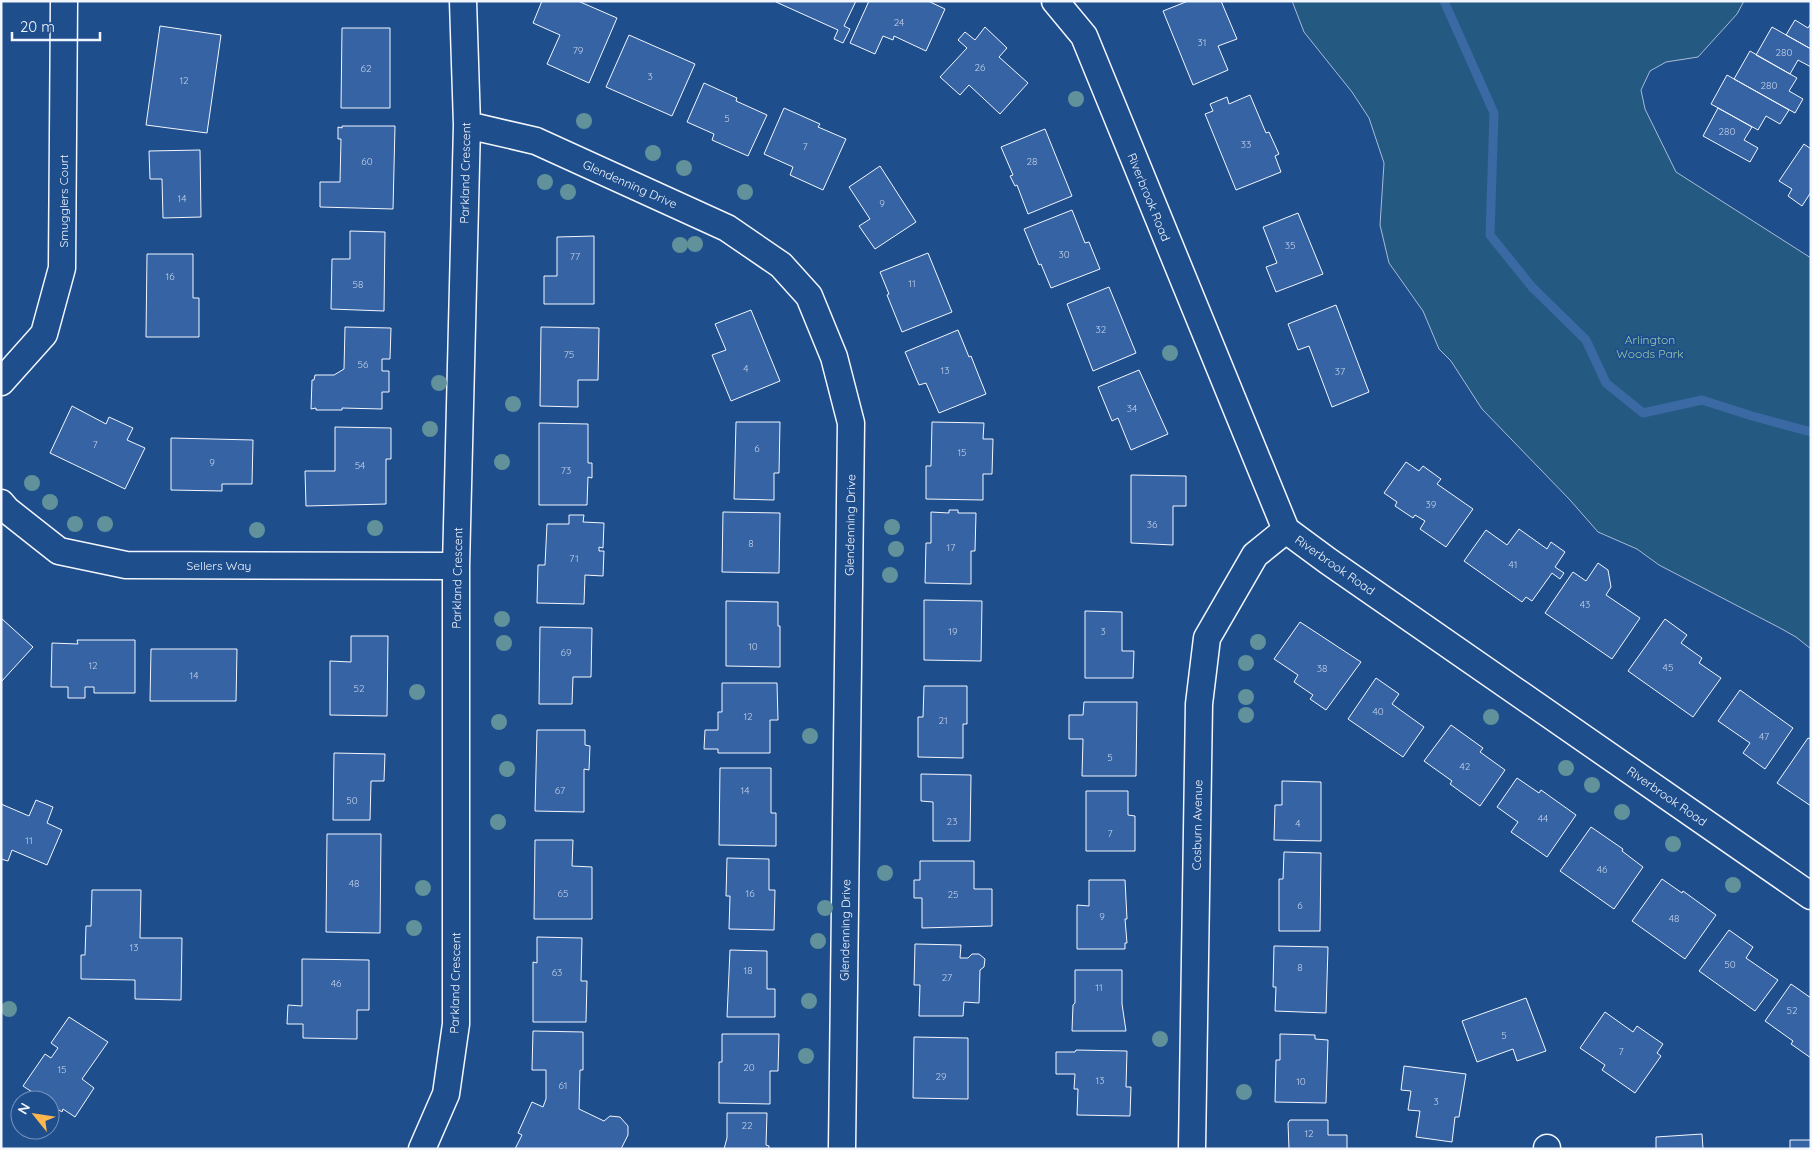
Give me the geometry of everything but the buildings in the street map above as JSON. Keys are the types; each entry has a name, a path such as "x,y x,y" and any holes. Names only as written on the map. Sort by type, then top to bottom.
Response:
{"street":[{"name":"Smugglers Court","path":"1,382 44,334 62,268 64,1"},
{"name":"Parkland Crescent","path":"422,1149 446,1094 456,1024 456,566 467,125 463,1"},
{"name":"Riverbrook Road","path":"1055,1 1084,36 1286,530 1811,896"},
{"name":"Glendenning Drive","path":"467,125 536,141 727,228 782,265 809,296 834,357 851,422 842,1149"},
{"name":"Sellers Way","path":"1,503 7,510 59,551 126,565 456,566"},
{"name":"Cosburn Avenue","path":"1192,1149 1198,704 1207,638 1256,555 1286,530"}],"green space":[{"name":"Arlington Woods Park","path":"1292,1 1744,1 1737,14 1698,57 1666,62 1650,71 1641,90 1645,109 1676,172 1811,258 1811,649 1796,637 1659,565 1637,549 1598,532 1570,500 1482,409 1451,361 1439,349 1423,311 1389,263 1380,225 1384,163 1369,118 1352,92 1304,32"}],"waterway":[{"path":"1444,1 1494,113 1490,235 1532,287 1586,340 1606,383 1643,413 1702,400 1811,432"}]}
